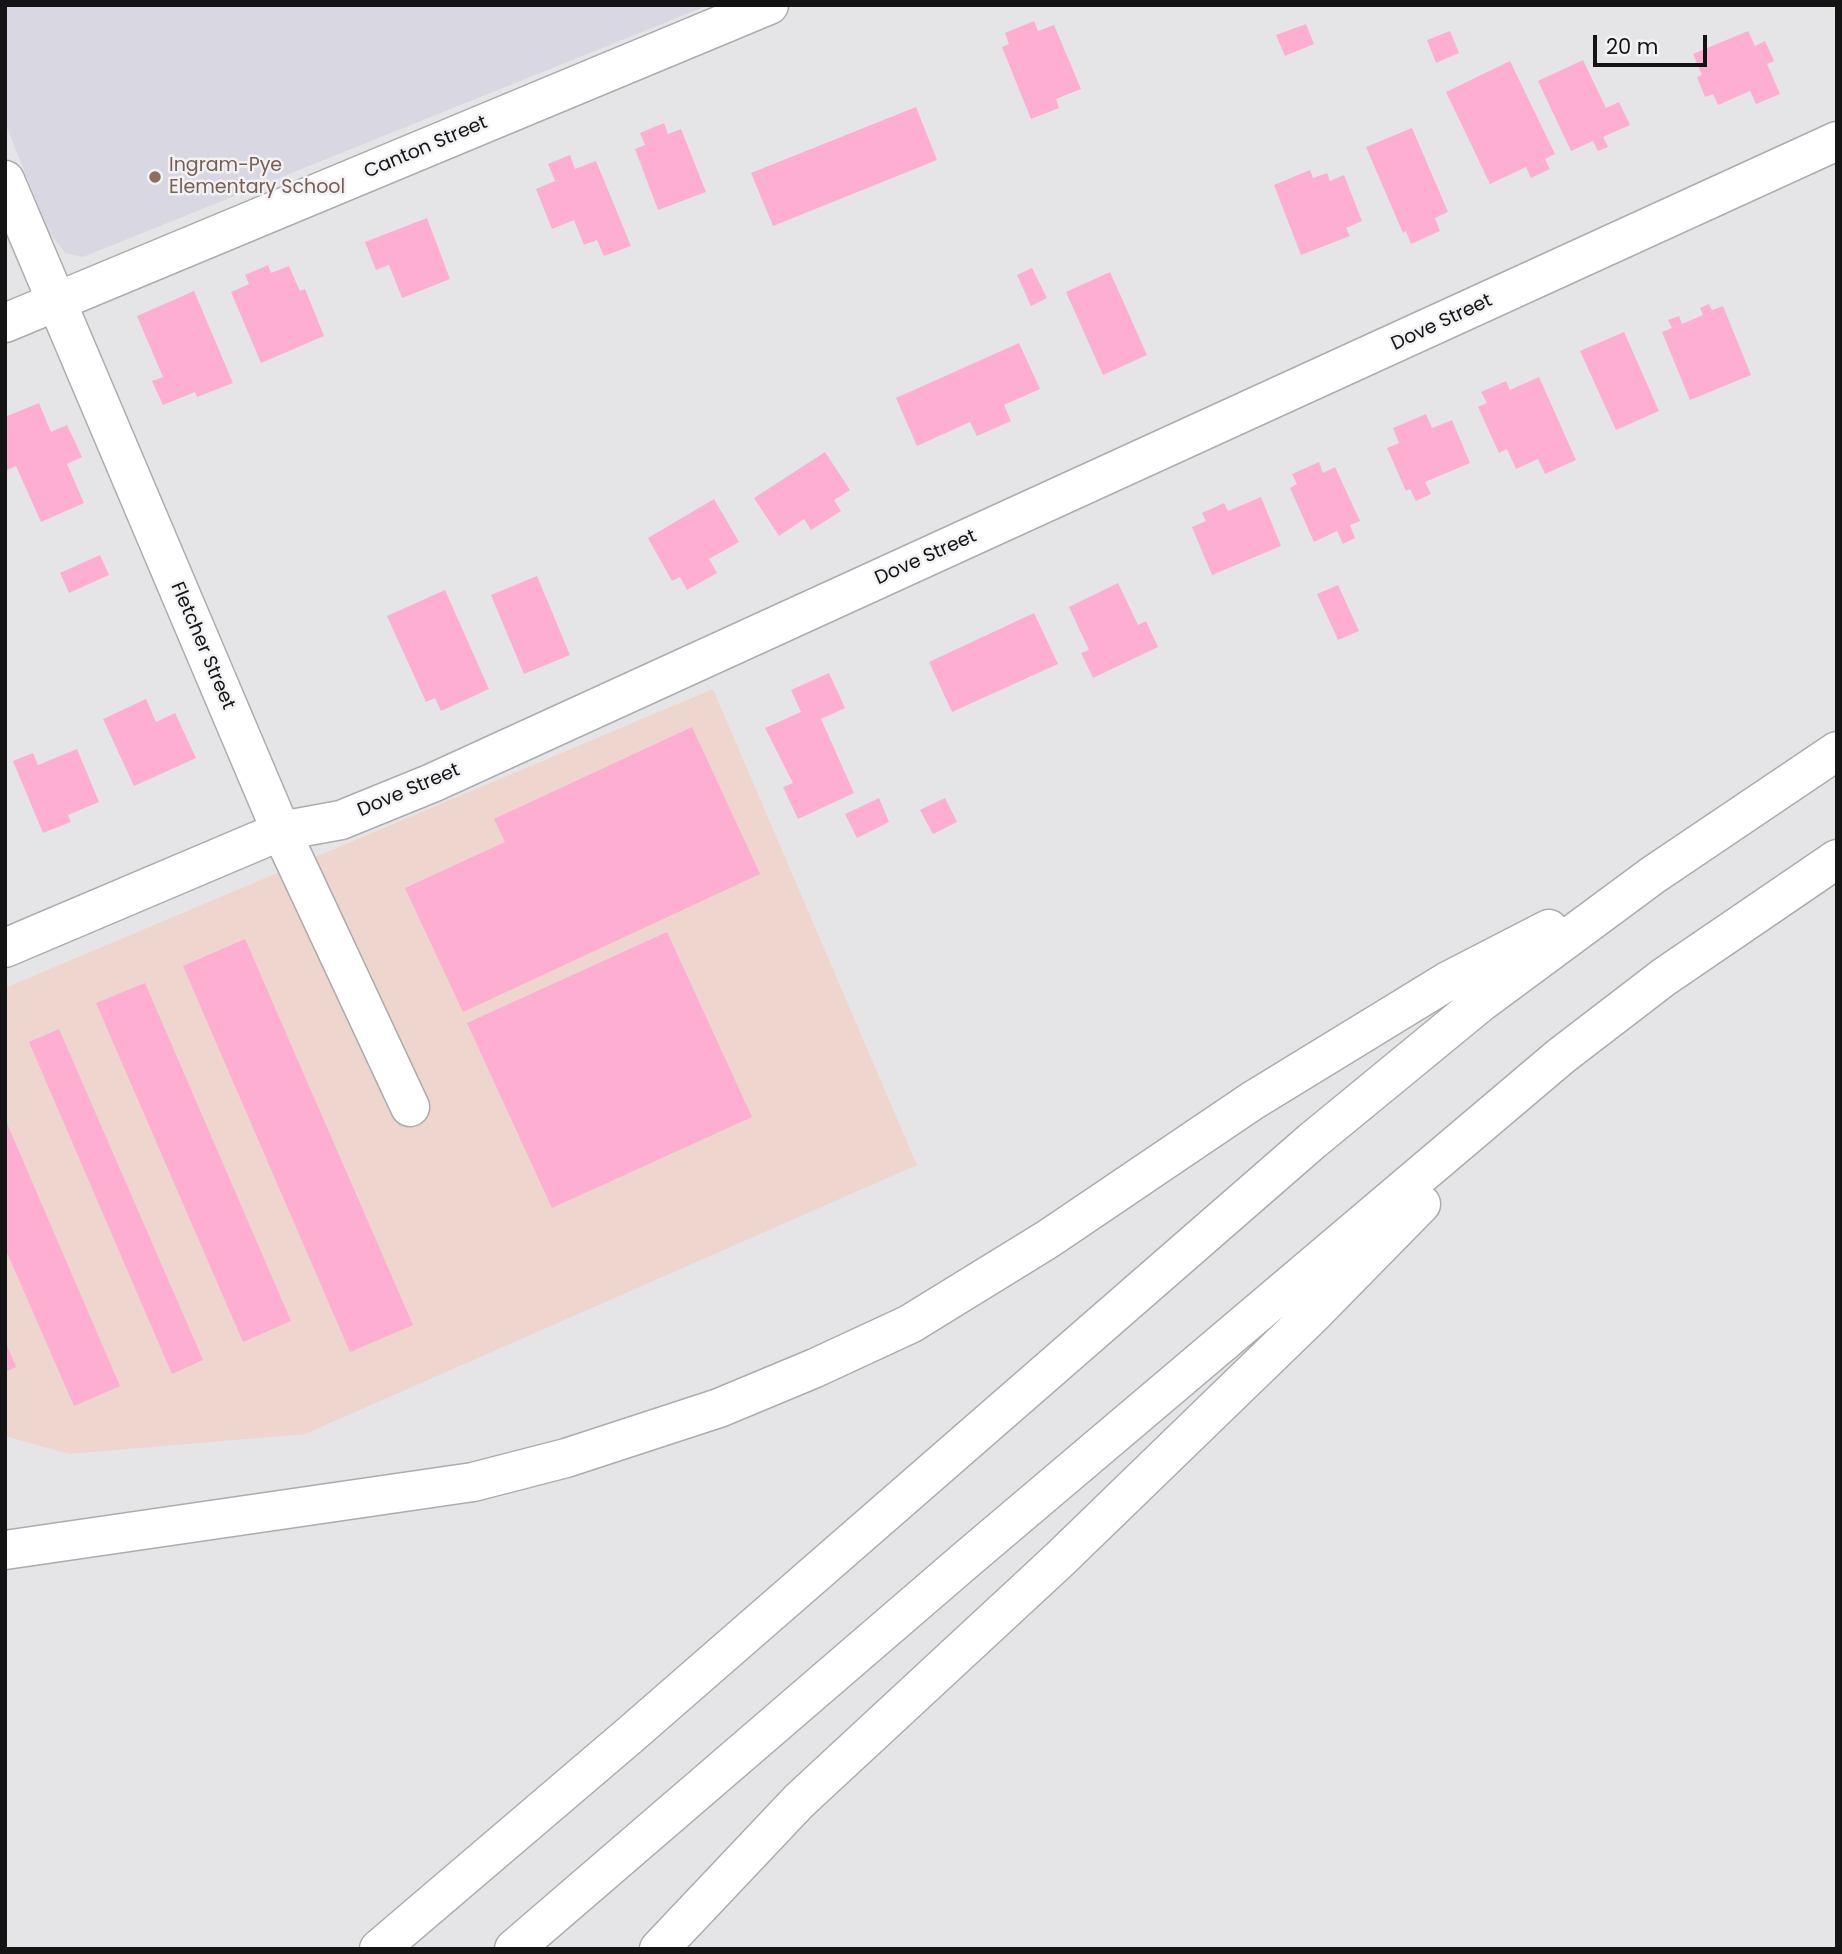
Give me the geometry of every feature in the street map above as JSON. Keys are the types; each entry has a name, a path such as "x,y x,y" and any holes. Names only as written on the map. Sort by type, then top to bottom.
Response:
{"main road":[{"name":"Canton Street","path":"5,323 769,5"},
{"name":"Dove Street","path":"5,948 281,831 341,820 432,783 1837,141"},
{"name":"Fletcher Street","path":"5,180 281,831 410,1107"},
{"path":"379,1949 630,1735 1312,1141 1480,1003 1653,875 1837,751"},
{"path":"514,1949 967,1559 1561,1056 1664,977 1837,859"},
{"path":"5,1550 473,1482 566,1458 719,1408 910,1324 1048,1239 1252,1101 1448,981 1653,875"},
{"path":"659,1949 799,1801 1060,1559 1315,1312 1561,1056"}],"shaded area":[{"name":"Ingram-Pye Elementary School","path":"5,5 709,5 83,257 65,253 49,232 5,123"},
{"path":"713,689 917,1165 305,1434 69,1454 5,1436 5,988"}],"building":[{"path":"1034,21 1038,31 1054,25 1081,89 1056,99 1059,108 1031,119 1002,47 1009,44 1005,33"},
{"path":"1306,24 1314,44 1285,56 1276,35"},
{"path":"1450,31 1459,53 1436,63 1427,40"},
{"path":"1748,31 1755,46 1765,41 1774,61 1767,64 1780,94 1756,104 1750,91 1718,105 1713,94 1705,97 1697,77 1702,75 1693,54"},
{"path":"1583,60 1606,108 1619,102 1630,125 1603,137 1608,147 1598,151 1593,141 1571,151 1538,81"},
{"path":"1510,61 1555,154 1545,159 1550,169 1531,178 1526,167 1490,184 1446,92"},
{"path":"916,107 937,160 773,226 751,173"},
{"path":"664,123 668,134 681,129 706,192 658,210 635,149 645,145 640,133"},
{"path":"1412,128 1448,212 1435,218 1440,231 1411,244 1406,231 1403,233 1366,147"},
{"path":"570,155 575,169 596,161 631,246 604,256 597,240 584,245 574,220 552,229 536,189 555,181 548,164"},
{"path":"1310,170 1313,178 1327,173 1330,181 1344,175 1362,221 1346,228 1350,236 1301,255 1274,185"},
{"path":"427,218 450,279 402,298 389,265 376,270 365,242"},
{"path":"268,265 271,273 289,266 300,291 305,289 324,336 261,363 231,292 249,284 245,275"},
{"path":"1032,268 1047,298 1031,306 1017,275"},
{"path":"1110,272 1147,355 1103,375 1066,292"},
{"path":"194,291 233,383 197,397 195,392 163,405 152,381 163,377 137,316"},
{"path":"1709,304 1712,310 1723,306 1751,375 1690,400 1662,332 1672,328 1668,320 1679,316 1682,324 1703,315 1700,308"},
{"path":"1624,332 1659,411 1616,430 1580,351"},
{"path":"1019,343 1040,389 1004,405 1011,421 977,436 970,422 917,446 896,398"},
{"path":"1539,377 1576,460 1545,474 1538,459 1516,469 1507,449 1499,453 1478,407 1487,403 1481,392 1506,381 1510,390"},
{"path":"39,403 51,432 67,425 82,457 67,464 84,503 41,522 16,466 5,471 5,417"},
{"path":"1426,414 1432,428 1452,420 1470,463 1425,482 1431,494 1416,501 1410,489 1406,491 1387,448 1399,443 1393,428"},
{"path":"825,452 850,490 834,500 841,511 811,530 804,519 779,536 754,498"},
{"path":"1319,462 1323,473 1335,467 1360,521 1350,525 1355,538 1343,544 1337,531 1314,542 1290,488 1297,484 1292,474"},
{"path":"1261,497 1281,546 1212,575 1192,527 1206,521 1202,513 1224,503 1228,511"},
{"path":"714,499 739,542 709,559 717,573 687,590 680,577 672,581 648,538"},
{"path":"100,555 109,575 69,593 60,573"},
{"path":"537,576 570,655 524,674 491,595"},
{"path":"1118,583 1138,625 1146,621 1158,647 1093,678 1081,653 1089,650 1069,607"},
{"path":"1338,585 1359,631 1338,640 1317,594"},
{"path":"445,590 489,689 441,711 435,698 426,702 387,616"},
{"path":"1034,613 1058,664 952,712 929,662"},
{"path":"829,673 845,708 821,719 854,793 798,819 783,787 793,783 765,728 801,712 791,690"},
{"path":"146,699 156,722 175,713 196,758 134,786 103,719"},
{"path":"692,727 760,874 463,1012 405,888 505,842 494,819"},
{"path":"77,749 99,802 68,815 71,822 43,833 13,761 33,753 38,765"},
{"path":"879,798 889,822 857,838 845,814"},
{"path":"945,798 957,822 933,834 920,810"},
{"path":"667,932 752,1117 552,1208 467,1023"},
{"path":"245,939 413,1325 350,1352 183,966"},
{"path":"145,983 291,1321 243,1342 96,1003"},
{"path":"59,1029 203,1360 172,1374 29,1042"},
{"path":"5,1119 120,1386 74,1406 5,1248"},
{"path":"5,1341 16,1367 5,1372"}],"place":[{"name":"Ingram-Pye Elementary School","path":"155,177"}]}
